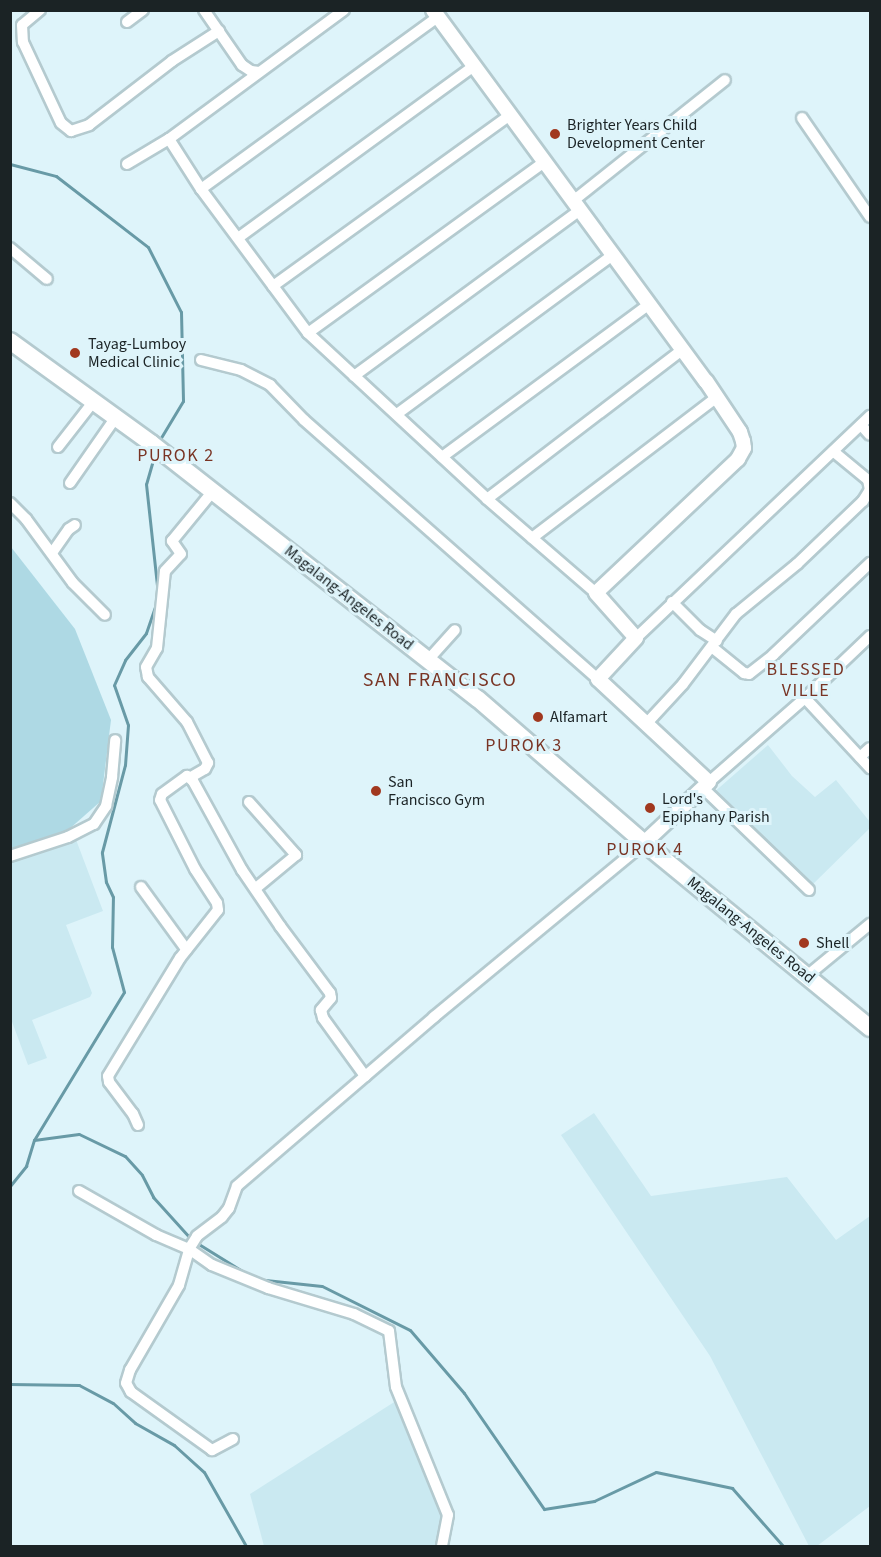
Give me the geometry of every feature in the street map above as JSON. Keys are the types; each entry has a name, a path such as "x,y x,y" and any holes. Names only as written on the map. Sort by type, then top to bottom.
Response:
{"main road":[{"name":"Magalang-Angeles Road","path":"10,341 152,443 478,699 644,843 870,1028"}],"street":[{"path":"40,10 22,25 23,42 60,123 70,131 89,126 172,61 219,32"},
{"path":"128,22 143,10"},
{"path":"204,10 242,64 251,71 259,72"},
{"path":"126,164 169,139 344,10"},
{"path":"201,189 436,14 717,397 740,432 744,448 738,459 596,593"},
{"path":"238,238 474,66"},
{"path":"354,376 577,206 725,80"},
{"path":"273,286 509,116"},
{"path":"802,118 870,217"},
{"path":"169,139 201,189 308,333 488,499 596,593 636,638"},
{"path":"308,333 544,162"},
{"path":"10,248 47,279"},
{"path":"397,414 613,255"},
{"path":"442,457 648,305"},
{"path":"488,499 682,350"},
{"path":"201,360 241,370 270,385 313,428 647,723 809,890"},
{"path":"532,538 717,397"},
{"path":"58,447 94,401"},
{"path":"598,679 672,602 870,416"},
{"path":"70,483 116,417"},
{"path":"861,425 870,435"},
{"path":"647,723 715,644 736,614 797,564 855,509 870,490 864,476 833,451"},
{"path":"138,1125 134,1114 109,1082 108,1076 186,949 216,914 218,907 195,869 160,800 162,794 187,776 191,777 205,769 208,764 187,722 148,677 146,667 157,648 165,571 181,554 172,541 213,491"},
{"path":"10,503 52,553 73,583 105,615"},
{"path":"52,553 69,529 75,525"},
{"path":"672,602 744,673 749,674 773,655 870,563"},
{"path":"428,660 455,630"},
{"path":"233,1439 212,1450 131,1392 126,1383 130,1370 179,1285 189,1249 197,1236 230,1208 237,1186 644,843 805,698 870,636"},
{"path":"805,698 870,768"},
{"path":"10,856 68,837 94,824 106,806 115,740"},
{"path":"860,757 870,748"},
{"path":"191,777 242,870 330,993 331,998 321,1007 323,1018 365,1076"},
{"path":"249,802 296,855 256,888"},
{"path":"141,887 186,949"},
{"path":"807,976 870,924"},
{"path":"79,1191 156,1235 189,1249 212,1265 268,1288 354,1314 389,1330 396,1387 448,1515 442,1546"}],"shaded area":[{"path":"11,547 75,629 111,720 101,801 67,831 11,849"},
{"path":"768,745 792,776 815,797 836,780 870,822 870,828 809,888 712,794"},
{"path":"75,837 103,911 66,925 92,993 90,997 32,1020 47,1058 28,1065 11,1019 11,862"},
{"path":"594,1113 651,1196 787,1177 836,1240 870,1216 870,1506 817,1546 809,1546 710,1356 561,1135"},
{"path":"399,1399 449,1517 436,1546 264,1546 250,1494"}],"waterway":[{"path":"10,164 56,176 148,247 181,312 183,401 159,441"},
{"path":"155,453 146,484 158,595"},
{"path":"10,1186 26,1166 34,1140 124,992 112,947 113,897 106,882 102,852 125,765 128,725 114,685 125,660 146,633 157,601"},
{"path":"34,1140 79,1134 125,1156 142,1175 153,1197 191,1239"},
{"path":"197,1243 247,1274"},
{"path":"256,1279 322,1286 410,1330 464,1393 544,1509 594,1501 656,1472 732,1488 783,1546"},
{"path":"10,1384 79,1385 113,1403 135,1423 174,1445 204,1472 246,1546"}],"place":[{"name":"Brighter Years Child Development Center","path":"555,134"},
{"name":"Tayag-Lumboy Medical Clinic","path":"75,353"},
{"name":"Alfamart","path":"538,717"},
{"name":"San Francisco Gym","path":"376,791"},
{"name":"Lord's Epiphany Parish","path":"650,808"},
{"name":"Shell","path":"804,943"}],"district":[{"name":"PUROK 2","path":"176,456"},
{"name":"SAN FRANCISCO","path":"440,680"},
{"name":"BLESSED VILLE","path":"806,681"},
{"name":"PUROK 3","path":"524,746"},
{"name":"PUROK 4","path":"645,850"}]}
